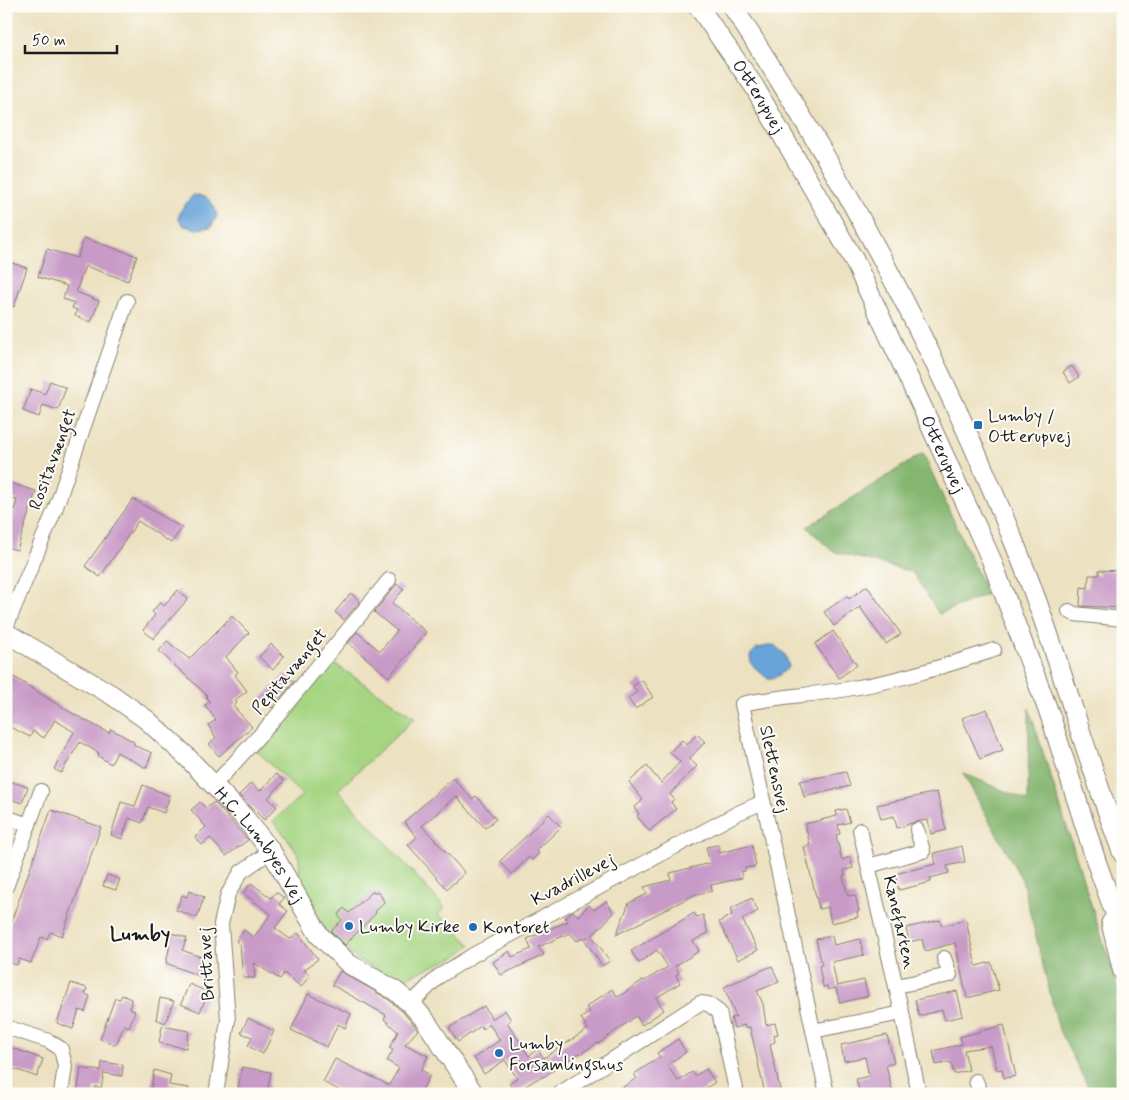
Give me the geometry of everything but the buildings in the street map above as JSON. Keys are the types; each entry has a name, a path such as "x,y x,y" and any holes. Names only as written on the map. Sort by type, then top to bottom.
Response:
{"main road":[{"name":"Otterupvej","path":"698,6 754,86 854,260 991,559 1051,718 1097,864 1123,935"},
{"name":"Otterupvej","path":"732,6 776,72 870,234 952,396 1017,549 1123,854"},
{"name":"H.C. Lumbyes Vej","path":"6,633 112,694 147,720 215,784 270,851 290,881 308,919 334,951 349,964 394,990 411,1004 474,1094"},
{"path":"1097,864 1123,972"}],"street":[{"name":"Rositavænget","path":"6,626 56,507 127,301"},
{"name":"Pepitavænget","path":"215,784 270,724 389,580"},
{"path":"1069,611 1074,614 1123,619"},
{"name":"Slettensvej","path":"827,1094 742,704 775,697 851,689 903,678 994,650"},
{"path":"6,887 41,792"},
{"name":"Kvadrillevej","path":"411,1004 438,977 473,955 738,813 763,802"},
{"path":"6,817 29,825"},
{"name":"Kanefarten","path":"860,830 919,1094"},
{"name":"Kanefarten","path":"868,866 923,851 917,830"},
{"name":"Brittavej","path":"216,1094 228,1020 221,924 228,894 241,872 270,851"},
{"name":"Kanefarten","path":"896,986 950,975 944,958"},
{"path":"559,1094 700,1002 708,1004 719,1012 738,1094"},
{"path":"813,1031 902,1013"},
{"path":"6,1027 49,1041 61,1049 65,1066 61,1094"}],"green space":[{"path":"923,453 987,594 939,614 912,572 832,551 807,527"},
{"path":"332,662 415,718 338,790 445,908 438,914 471,945 457,956 398,981 366,965 353,956 330,937 320,925 300,888 298,855 273,821 302,795 256,750"},
{"path":"1029,708 1123,1005 1123,1094 1092,1094 1059,1030 1022,880 963,773 1028,801"}],"water":[{"path":"193,195 207,198 212,203 217,216 211,227 197,229 184,226 178,218 181,210"},
{"path":"774,645 785,654 789,667 778,676 768,679 751,664 750,655 757,648"}],"place":[{"name":"Lumby / Otterupvej","path":"978,425"},
{"name":"Lumby Kirke","path":"349,926"},
{"name":"Kontoret","path":"473,927"},
{"name":"Lumby Forsamlingshus","path":"499,1053"}],"district":[{"name":"Lumby","path":"140,933"}]}
